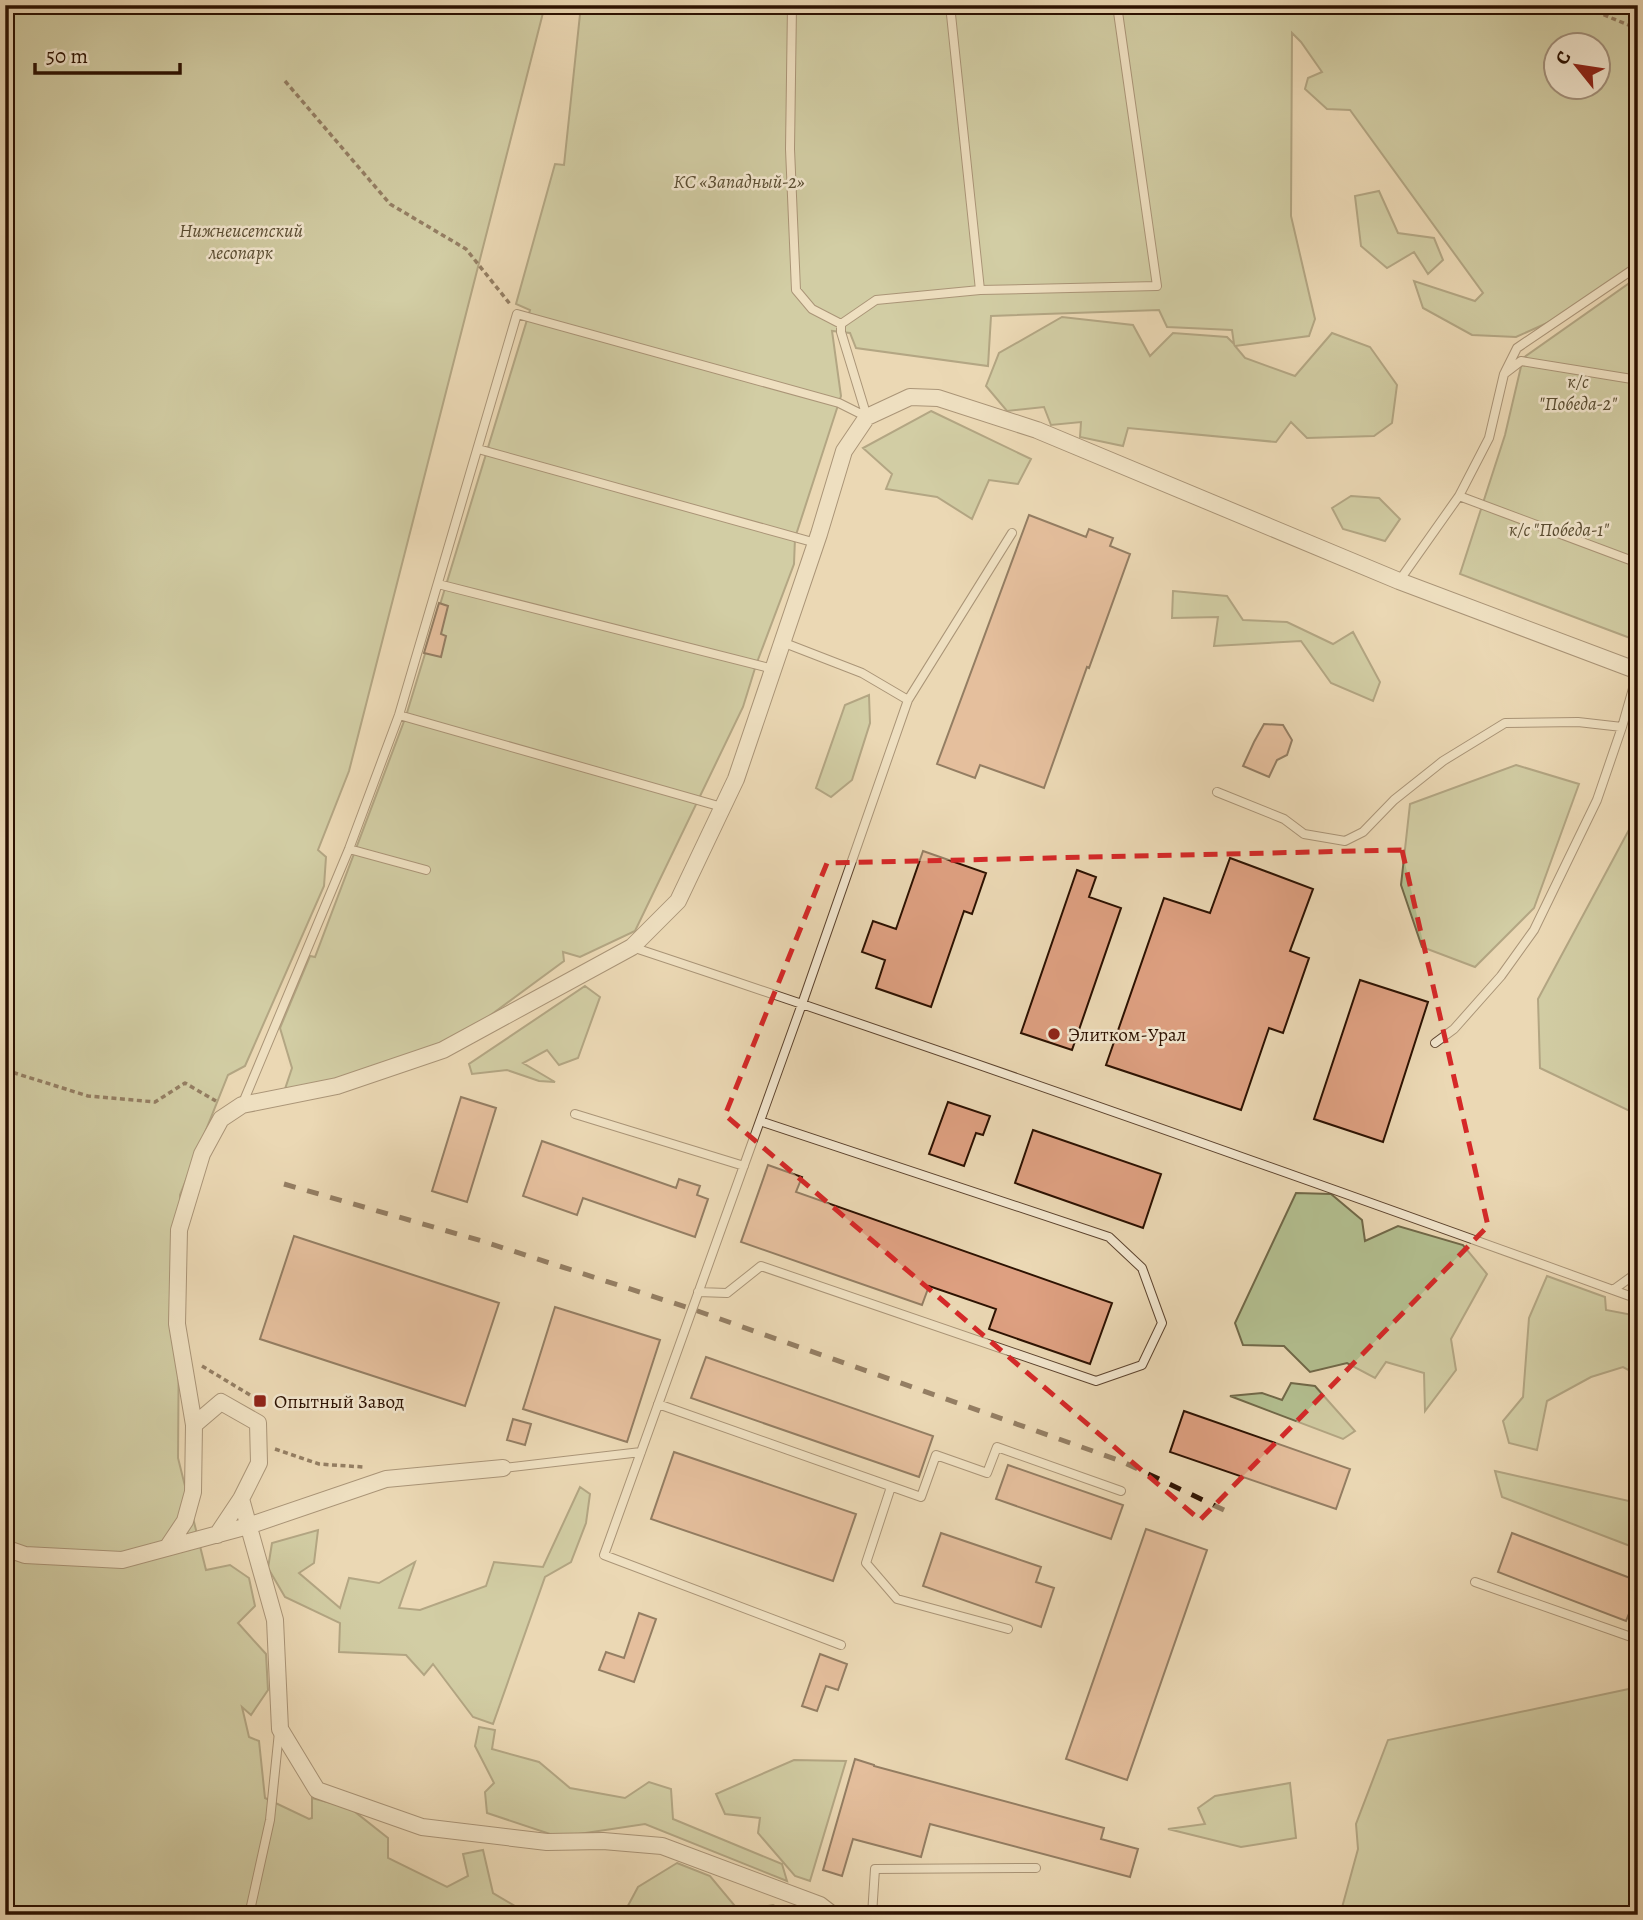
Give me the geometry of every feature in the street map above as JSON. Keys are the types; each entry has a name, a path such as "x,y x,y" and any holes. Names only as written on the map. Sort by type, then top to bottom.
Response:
{"street":[{"path":"167,1548 186,1521 193,1492 194,1425 177,1324 179,1230 202,1154 221,1119 237,1108 337,1086 443,1050 632,947 678,901 736,779 816,543 844,451 867,417 910,397 938,398 1037,430 1399,581 1638,671"},
{"path":"194,1425 221,1402 258,1423 258,1464 241,1499 217,1535"},
{"path":"5,1548 25,1555 122,1560 248,1526 386,1479 503,1468"},
{"path":"241,1499 275,1620 280,1729 317,1790 422,1827 547,1842 603,1841 662,1846 820,1905 833,1915"}],"lane":[{"path":"792,5 790,149 796,290 812,309 841,324"},
{"path":"950,5 980,290"},
{"path":"841,324 876,300 980,290 1157,286 1117,5"},
{"path":"1399,581 1459,496 1489,438 1504,374 1517,348 1638,266"},
{"path":"237,1108 349,849 399,715 517,314 839,403 867,417"},
{"path":"841,324 841,332 867,417"},
{"path":"1504,374 1521,361 1638,380"},
{"path":"478,449 816,543"},
{"path":"1459,496 1638,563"},
{"path":"841,1645 604,1555 908,700 1012,533"},
{"path":"438,584 773,669"},
{"path":"782,642 862,673 908,700"},
{"path":"1435,1043 1454,1029 1501,976 1534,930 1597,800 1638,671"},
{"path":"399,715 722,807"},
{"path":"1217,792 1284,820 1304,834 1345,841 1363,832 1394,800 1443,761 1505,723 1578,722 1622,727"},
{"path":"349,849 426,870"},
{"path":"632,947 1296,1176 1638,1299"},
{"path":"575,1114 744,1166"},
{"path":"698,1292 727,1293 761,1266 1096,1381 1142,1365 1162,1323 1142,1268 1109,1237 760,1121"},
{"path":"1613,1290 1638,1272"},
{"path":"658,1404 921,1497 936,1455 987,1474 997,1447 1121,1491"},
{"path":"503,1468 641,1452"},
{"path":"891,1487 866,1563 897,1600 1009,1629"},
{"path":"1475,1581 1634,1638 1638,1632"},
{"path":"249,1915 270,1820 280,1729"},
{"path":"872,1915 875,1869 1036,1868"}],"path":[{"path":"1580,5 1638,29"},
{"path":"285,81 390,204 466,249 517,314"},
{"path":"5,1070 88,1096 155,1102 186,1083 237,1108"},
{"path":"182,1353 260,1401 264,1413"},
{"path":"274,1449 319,1464 372,1468"}],"highlighted area":[{"path":"1402,850 1488,1226 1200,1520 725,1115 827,863"}],"green space":[{"name":"Нижнеисетский лесопарк","path":"5,5 545,5 349,771 318,850 326,857 324,886 245,1066 228,1075 180,1195 178,1458 206,1570 230,1565 249,1578 255,1606 238,1623 266,1654 268,1690 251,1715 242,1707 249,1737 259,1741 265,1798 309,1819 312,1818 312,1798 350,1808 388,1838 388,1858 447,1887 468,1876 463,1854 483,1850 493,1893 530,1915 5,1915"},
{"name":"КС «Западный-2»","path":"581,5 1638,5 1638,268 1565,315 1516,337 1472,335 1423,308 1414,281 1475,301 1483,293 1350,110 1327,109 1305,89 1308,78 1322,72 1292,33 1291,216 1315,319 1309,336 1235,346 1245,358 1295,376 1332,333 1370,347 1397,385 1392,423 1374,436 1307,438 1291,422 1276,442 1128,428 1123,446 1080,437 1081,422 1051,425 1044,407 1007,411 986,386 999,353 1062,317 1133,325 1150,356 1173,333 1227,337 1234,344 1232,330 1167,327 1159,310 991,316 988,366 856,348 850,333 832,331 841,396 795,538 794,564 743,707 635,931 580,957 563,952 564,961 465,1034 341,1079 285,1089 292,1068 280,1028 310,956 315,957 406,716 530,310 516,304 555,164 564,165"},
{"path":"1379,191 1398,233 1434,238 1443,260 1428,274 1414,252 1387,268 1361,246 1355,196"},
{"name":"к/с \"Победа-1\"","path":"1638,277 1638,641 1460,574 1505,435 1523,358"},
{"path":"931,411 1031,459 1018,484 989,480 972,519 937,497 886,489 892,474 863,448"},
{"path":"1351,496 1379,498 1400,519 1385,541 1343,529 1332,508"},
{"path":"1173,591 1227,596 1243,620 1287,622 1333,644 1353,632 1380,682 1373,701 1331,683 1301,641 1214,646 1218,617 1172,618"},
{"path":"869,695 870,723 852,780 831,797 816,788 845,705"},
{"path":"1516,765 1579,784 1534,908 1475,967 1422,947 1401,885 1410,804"},
{"path":"1638,813 1638,1115 1540,1068 1538,999"},
{"path":"585,986 600,997 578,1058 559,1065 547,1050 523,1063 555,1082 539,1081 507,1070 472,1074 469,1064"},
{"path":"1296,1193 1331,1194 1362,1220 1365,1241 1398,1226 1463,1245 1487,1274 1451,1339 1456,1370 1425,1411 1424,1373 1386,1362 1375,1378 1347,1363 1310,1372 1284,1346 1243,1345 1235,1323"},
{"path":"1547,1276 1605,1297 1606,1310 1638,1316 1638,1375 1623,1367 1591,1377 1547,1401 1537,1450 1509,1443 1503,1421 1523,1397 1529,1318"},
{"path":"1291,1383 1315,1386 1355,1431 1343,1439 1230,1396 1262,1393 1282,1400"},
{"path":"1495,1471 1638,1503 1638,1549 1502,1497"},
{"path":"580,1487 590,1494 586,1523 571,1562 545,1577 493,1724 473,1717 433,1664 424,1675 406,1655 339,1652 340,1623 285,1597 268,1568 272,1543 318,1530 314,1563 299,1573 340,1608 349,1578 379,1583 415,1562 399,1608 420,1610 486,1586 494,1562 543,1567"},
{"path":"1638,1687 1638,1915 1340,1915 1358,1849 1356,1824 1388,1740"},
{"path":"479,1727 495,1730 492,1749 539,1762 570,1788 625,1798 649,1782 671,1789 673,1819 782,1864 787,1881 645,1824 559,1837 487,1813 485,1792 494,1783 475,1746"},
{"path":"794,1760 846,1761 810,1881 795,1876 758,1833 760,1818 725,1814 716,1794"},
{"path":"1290,1783 1296,1838 1241,1847 1168,1829 1205,1824 1198,1808 1215,1796"},
{"path":"677,1863 710,1876 739,1911 773,1905 793,1915 623,1915 638,1887"}],"building":[{"path":"1029,515 1086,537 1089,529 1113,538 1110,546 1130,554 1044,788 980,765 975,778 937,764"},
{"path":"439,603 448,606 441,634 446,636 441,657 424,653"},
{"path":"1264,724 1283,725 1292,740 1287,755 1277,760 1269,777 1243,766"},
{"path":"923,851 986,873 972,914 964,911 931,1007 876,988 885,960 862,952 873,921 896,929"},
{"path":"1230,858 1313,889 1290,951 1309,958 1283,1033 1269,1028 1241,1110 1106,1065 1164,898 1210,913"},
{"path":"1077,870 1096,877 1089,897 1121,908 1072,1050 1021,1033"},
{"path":"1360,980 1428,1002 1383,1142 1314,1119"},
{"path":"461,1097 496,1108 467,1202 432,1191"},
{"path":"948,1102 990,1116 983,1135 976,1133 964,1166 929,1154"},
{"path":"1033,1130 1161,1174 1143,1228 1015,1183"},
{"path":"542,1141 676,1188 679,1179 700,1186 697,1195 708,1199 695,1237 583,1198 577,1215 523,1196"},
{"path":"768,1165 802,1177 796,1192 1112,1303 1090,1364 989,1329 996,1309 929,1286 922,1305 741,1242"},
{"path":"294,1236 499,1303 465,1406 260,1339"},
{"path":"555,1307 660,1340 627,1442 523,1409"},
{"path":"706,1357 933,1436 919,1477 691,1398"},
{"path":"1184,1411 1350,1469 1336,1509 1170,1452"},
{"path":"513,1419 531,1424 525,1445 507,1440"},
{"path":"674,1452 856,1514 833,1581 651,1519"},
{"path":"1008,1465 1123,1505 1111,1539 996,1499"},
{"path":"1146,1529 1207,1550 1127,1780 1066,1759"},
{"path":"941,1533 1041,1567 1036,1582 1054,1588 1041,1627 923,1586"},
{"path":"1512,1533 1638,1581 1638,1591 1626,1621 1498,1572"},
{"path":"639,1613 656,1619 634,1682 599,1670 606,1652 624,1658"},
{"path":"820,1654 847,1664 838,1690 826,1686 817,1711 802,1706"},
{"path":"855,1759 1104,1828 1101,1839 1138,1849 1130,1877 930,1824 921,1857 853,1839 842,1876 823,1870"}],"railway":[{"path":"284,1184 482,1241 692,1309 1121,1461 1226,1511"}],"place":[{"name":"Элитком-Урал","path":"1054,1034"},
{"name":"Опытный Завод","path":"260,1401"}],"park label":[{"name":"к/с \"Победа-2\"","path":"1578,392"}]}
